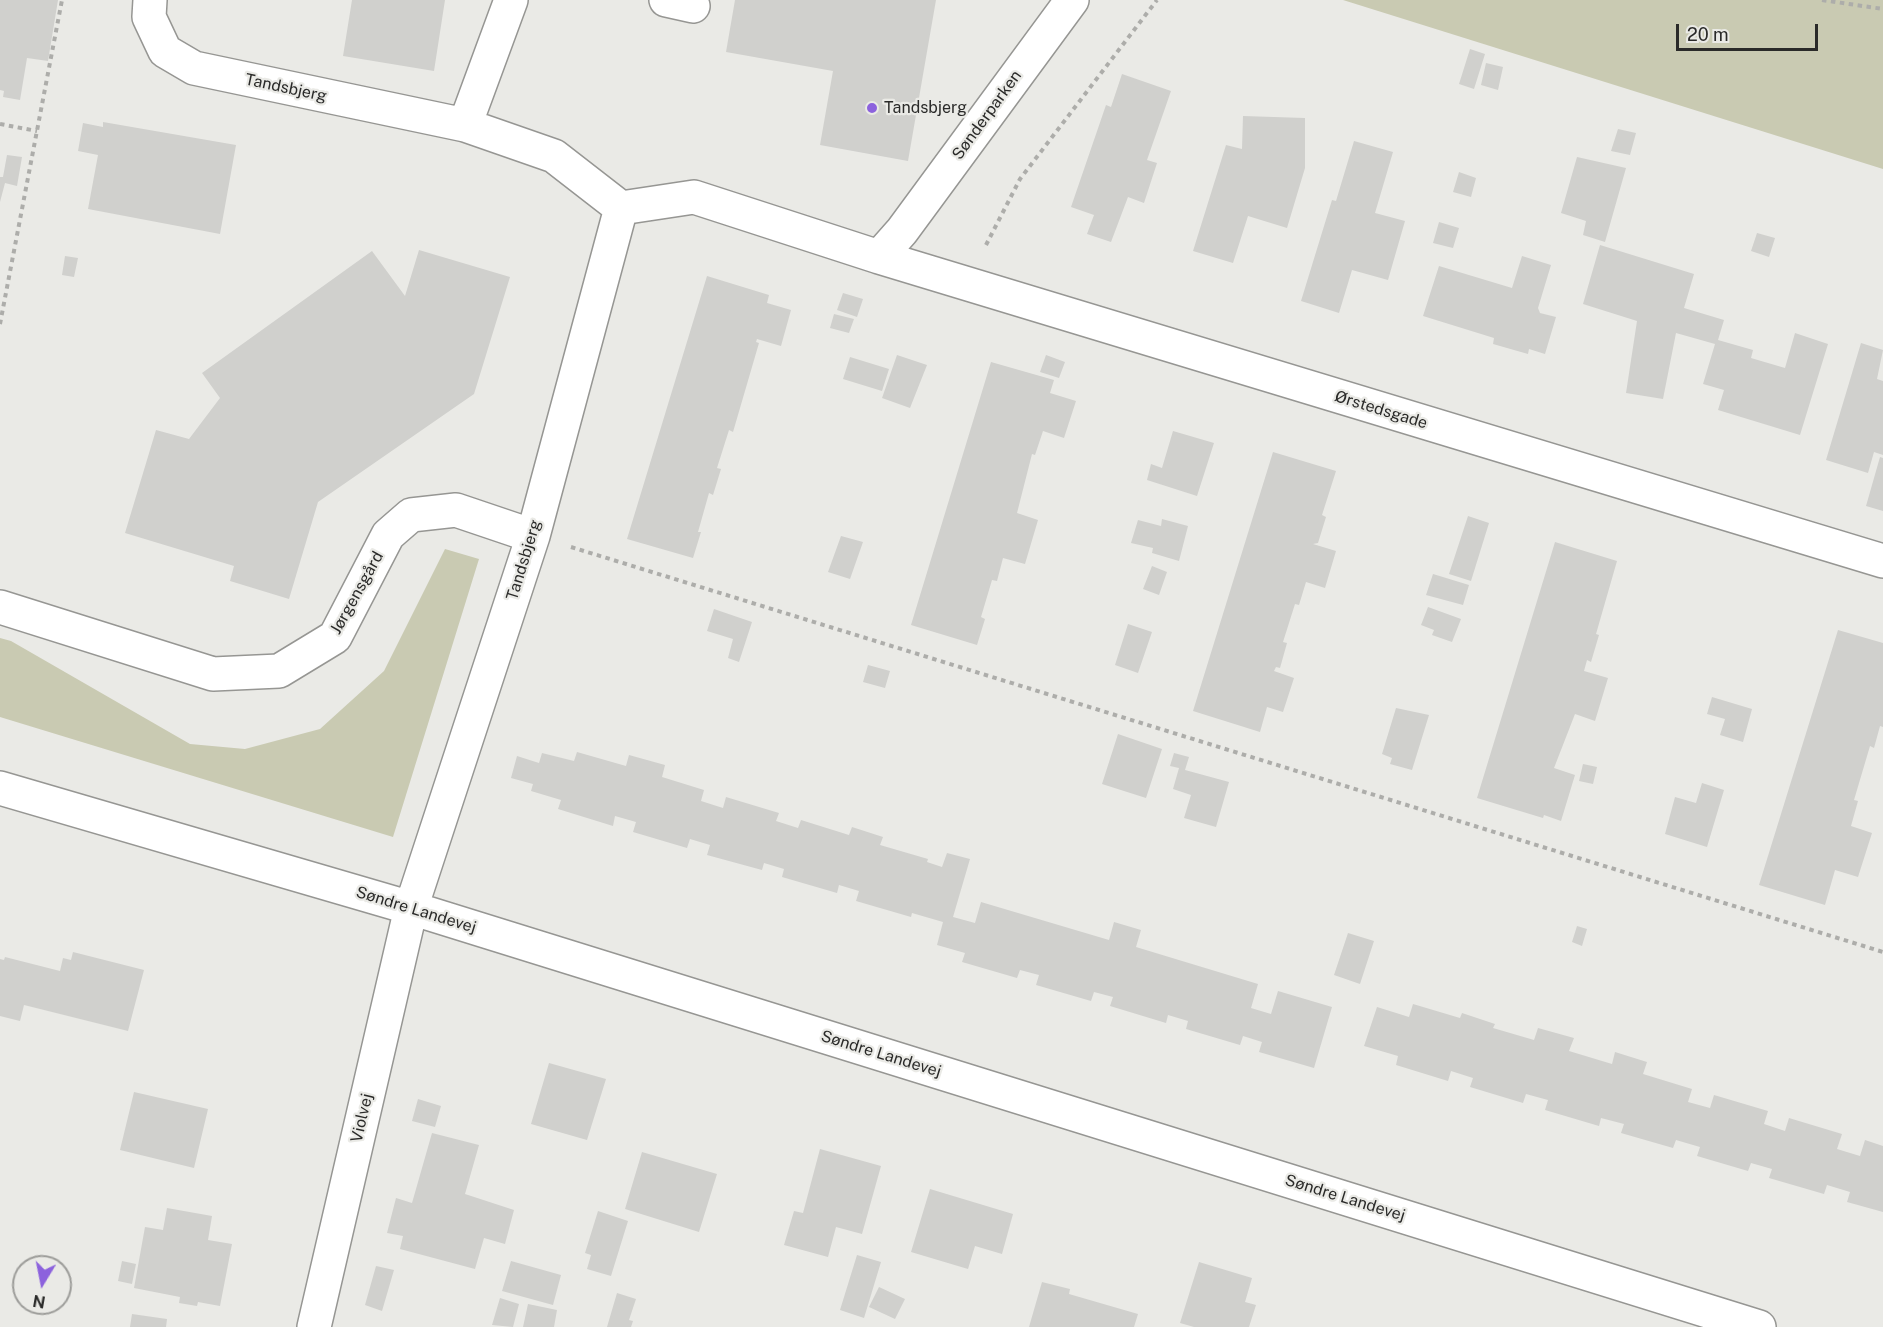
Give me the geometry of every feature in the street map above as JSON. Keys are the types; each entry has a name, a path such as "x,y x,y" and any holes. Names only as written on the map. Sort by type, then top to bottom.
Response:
{"street":[{"name":"Tandsbjerg","path":"150,0 149,17 165,51 194,68 465,125 554,156 621,208 533,536 411,908"},
{"path":"465,125 511,0"},
{"name":"Sønderparken","path":"879,257 902,231 1072,0"},
{"path":"621,208 694,197 879,257"},
{"name":"Ørstedsgade","path":"879,257 1883,561"},
{"name":"Jørgensgård","path":"0,607 213,674 279,671 335,637 388,535 411,515 456,510 533,536"},
{"name":"Søndre Landevej","path":"0,788 411,908 1758,1327"},
{"name":"Violvej","path":"314,1327 411,908"}],"path":[{"path":"0,324 62,0"},
{"path":"966,285 1020,179 1156,0"},
{"path":"1822,0 1883,9"},
{"path":"0,124 37,131"},
{"path":"533,536 1883,952"}],"green space":[{"path":"1343,0 1883,0 1883,169"},
{"path":"445,549 479,559 393,837 0,717 0,638 11,641 190,744 245,749 320,729 384,671"}],"building":[{"path":"0,0 58,0 48,61 27,58 20,100 3,97 4,91 0,90"},
{"path":"352,0 445,0 434,71 343,56"},
{"name":"Tandsbjerg","path":"735,0 936,0 908,161 820,145 833,71 726,52"},
{"path":"1470,49 1485,54 1474,89 1459,84"},
{"path":"1486,63 1503,67 1498,90 1481,85"},
{"path":"1122,74 1171,91 1147,160 1157,163 1144,203 1128,197 1111,242 1087,234 1094,215 1071,207 1106,105 1111,107"},
{"path":"1243,116 1305,118 1305,168 1287,228 1248,216 1233,263 1193,251 1226,145 1242,149"},
{"path":"103,122 236,145 220,234 88,209 98,155 78,151 83,123 103,127"},
{"path":"1618,129 1636,133 1630,155 1611,151"},
{"path":"1354,141 1393,152 1375,213 1405,221 1388,280 1352,270 1339,313 1301,301 1332,200 1336,201"},
{"path":"7,155 22,157 17,186 5,183 0,202 0,177 3,177"},
{"path":"1577,157 1626,168 1605,242 1583,235 1586,221 1561,213"},
{"path":"1459,172 1476,178 1471,197 1453,192"},
{"path":"1439,222 1459,228 1453,248 1433,243"},
{"path":"1757,233 1775,238 1769,257 1751,251"},
{"path":"1600,245 1694,274 1684,308 1724,320 1718,340 1753,350 1751,358 1785,368 1795,333 1828,344 1800,435 1718,410 1724,390 1703,384 1715,344 1676,333 1663,399 1626,393 1637,321 1583,304"},
{"path":"419,250 510,277 474,394 318,502 289,599 230,581 234,566 125,533 156,430 189,439 220,398 202,373 372,251 405,296"},
{"path":"65,256 78,258 74,277 62,275"},
{"path":"1522,256 1551,265 1538,308 1540,313 1556,317 1545,354 1529,349 1528,354 1493,344 1494,338 1423,316 1439,266 1512,288"},
{"path":"707,276 769,295 767,303 791,310 781,346 757,339 756,342 759,343 733,432 729,430 717,468 721,469 713,495 709,493 693,558 627,539"},
{"path":"843,293 863,299 857,317 837,310"},
{"path":"834,314 854,319 849,333 830,328"},
{"path":"1861,343 1883,350 1877,379 1883,381 1883,455 1874,452 1868,473 1826,460"},
{"path":"897,355 927,365 910,408 882,398"},
{"path":"1046,355 1065,362 1059,378 1040,372"},
{"path":"850,357 889,369 882,391 843,379"},
{"path":"991,362 1054,380 1050,393 1076,401 1064,438 1043,431 1035,455 1032,454 1017,513 1038,520 1025,564 1003,558 997,581 992,580 981,617 985,619 977,645 911,625"},
{"path":"1173,431 1214,443 1197,496 1147,480 1151,464 1162,468"},
{"path":"1273,452 1336,471 1322,515 1326,517 1318,543 1313,544 1336,551 1325,588 1306,582 1299,605 1295,604 1283,642 1287,643 1280,668 1276,667 1274,671 1294,678 1283,712 1267,707 1260,732 1193,711"},
{"path":"1880,457 1883,458 1883,511 1866,506"},
{"path":"1468,516 1489,523 1471,581 1449,574"},
{"path":"1162,519 1188,526 1179,561 1152,553 1153,548 1131,543 1138,520 1161,526"},
{"path":"841,536 863,542 850,579 828,572"},
{"path":"1555,542 1617,561 1596,634 1599,635 1591,662 1587,660 1584,671 1608,678 1595,721 1575,714 1554,768 1575,775 1561,821 1544,815 1543,818 1477,798"},
{"path":"1152,566 1167,572 1159,595 1143,589"},
{"path":"1433,574 1469,585 1463,605 1426,595"},
{"path":"1428,607 1461,619 1452,642 1432,635 1434,630 1421,625"},
{"path":"714,609 752,622 739,662 728,658 733,639 707,631"},
{"path":"1128,624 1152,632 1138,673 1115,665"},
{"path":"1838,630 1883,643 1883,727 1880,726 1874,748 1870,746 1854,800 1858,801 1851,826 1872,833 1858,877 1835,870 1825,905 1759,885"},
{"path":"868,665 890,671 885,688 863,682"},
{"path":"1712,697 1752,709 1743,742 1720,735 1725,719 1707,714"},
{"path":"1396,708 1429,715 1412,770 1390,764 1392,758 1382,754"},
{"path":"1118,734 1162,749 1146,798 1102,784"},
{"path":"577,752 626,766 629,755 665,765 662,777 704,790 701,801 723,808 726,797 779,813 776,821 798,828 801,820 849,835 852,827 883,837 880,845 928,859 927,862 942,867 947,853 970,859 953,917 975,923 981,902 1109,940 1114,922 1141,930 1136,947 1258,984 1251,1008 1271,1014 1278,991 1332,1007 1314,1068 1259,1052 1262,1042 1243,1036 1240,1045 1186,1029 1188,1021 1168,1015 1166,1023 1110,1006 1113,997 1094,992 1091,1001 1036,985 1039,975 1020,970 1017,978 962,962 965,953 937,945 943,922 912,913 911,917 856,901 859,891 839,885 837,893 782,877 784,869 764,863 762,870 707,855 710,845 690,839 687,848 633,832 636,822 615,816 613,826 558,809 561,800 531,791 533,784 511,778 517,756 539,763 542,753 574,761"},
{"path":"1174,753 1189,757 1185,770 1229,782 1216,827 1184,818 1191,795 1173,789 1179,768 1170,766"},
{"path":"1583,764 1597,767 1593,784 1579,781"},
{"path":"1702,783 1724,790 1707,847 1665,834 1675,797 1696,803"},
{"path":"1577,926 1587,929 1582,946 1572,942"},
{"path":"1348,933 1374,941 1360,984 1334,975"},
{"path":"73,952 144,970 128,1031 24,1005 20,1021 0,1016 0,959 4,960 5,957 60,971 63,958 71,960"},
{"path":"1413,1004 1460,1018 1462,1013 1495,1024 1493,1028 1534,1040 1538,1028 1574,1038 1569,1051 1612,1064 1615,1052 1647,1062 1643,1074 1692,1089 1688,1102 1710,1108 1714,1095 1768,1111 1764,1124 1785,1131 1789,1118 1842,1134 1837,1149 1860,1156 1865,1140 1883,1146 1883,1212 1847,1202 1850,1192 1827,1185 1824,1194 1769,1178 1772,1169 1751,1163 1748,1171 1697,1156 1700,1147 1676,1140 1673,1148 1621,1133 1624,1124 1601,1118 1599,1126 1545,1110 1548,1100 1526,1094 1523,1103 1470,1087 1473,1078 1451,1071 1448,1081 1396,1065 1398,1056 1364,1046 1377,1007 1409,1017"},
{"path":"549,1063 606,1079 587,1140 531,1124"},
{"path":"134,1092 208,1109 194,1168 120,1150"},
{"path":"418,1099 441,1106 435,1127 412,1121"},
{"path":"432,1133 479,1145 465,1194 514,1210 505,1244 484,1238 475,1269 400,1249 403,1236 387,1233 396,1198 412,1203"},
{"path":"820,1149 881,1166 862,1234 836,1227 828,1257 784,1245 794,1211 803,1213"},
{"path":"642,1152 717,1174 699,1232 625,1209"},
{"path":"930,1189 1013,1214 1002,1254 975,1246 968,1269 911,1252"},
{"path":"167,1208 212,1216 208,1240 232,1244 220,1306 198,1302 197,1306 179,1303 180,1297 134,1288 145,1227 163,1230"},
{"path":"598,1211 628,1221 611,1276 587,1269 591,1255 585,1253"},
{"path":"857,1255 881,1262 864,1318 840,1310"},
{"path":"122,1261 136,1264 132,1284 118,1281"},
{"path":"511,1261 561,1275 553,1305 502,1291"},
{"path":"1199,1262 1252,1278 1245,1302 1256,1305 1249,1327 1194,1327 1180,1323"},
{"path":"376,1266 394,1270 382,1311 365,1305"},
{"path":"1042,1282 1070,1289 1069,1294 1138,1314 1134,1327 1029,1327"},
{"path":"879,1287 905,1299 895,1319 869,1307"},
{"path":"617,1293 636,1299 629,1320 633,1321 631,1327 607,1327"},
{"path":"500,1298 519,1304 513,1327 492,1325"},
{"path":"528,1304 557,1310 554,1327 523,1327"},
{"path":"132,1314 167,1319 166,1327 130,1327"}],"place":[{"name":"Tandsbjerg","path":"872,108"}]}
